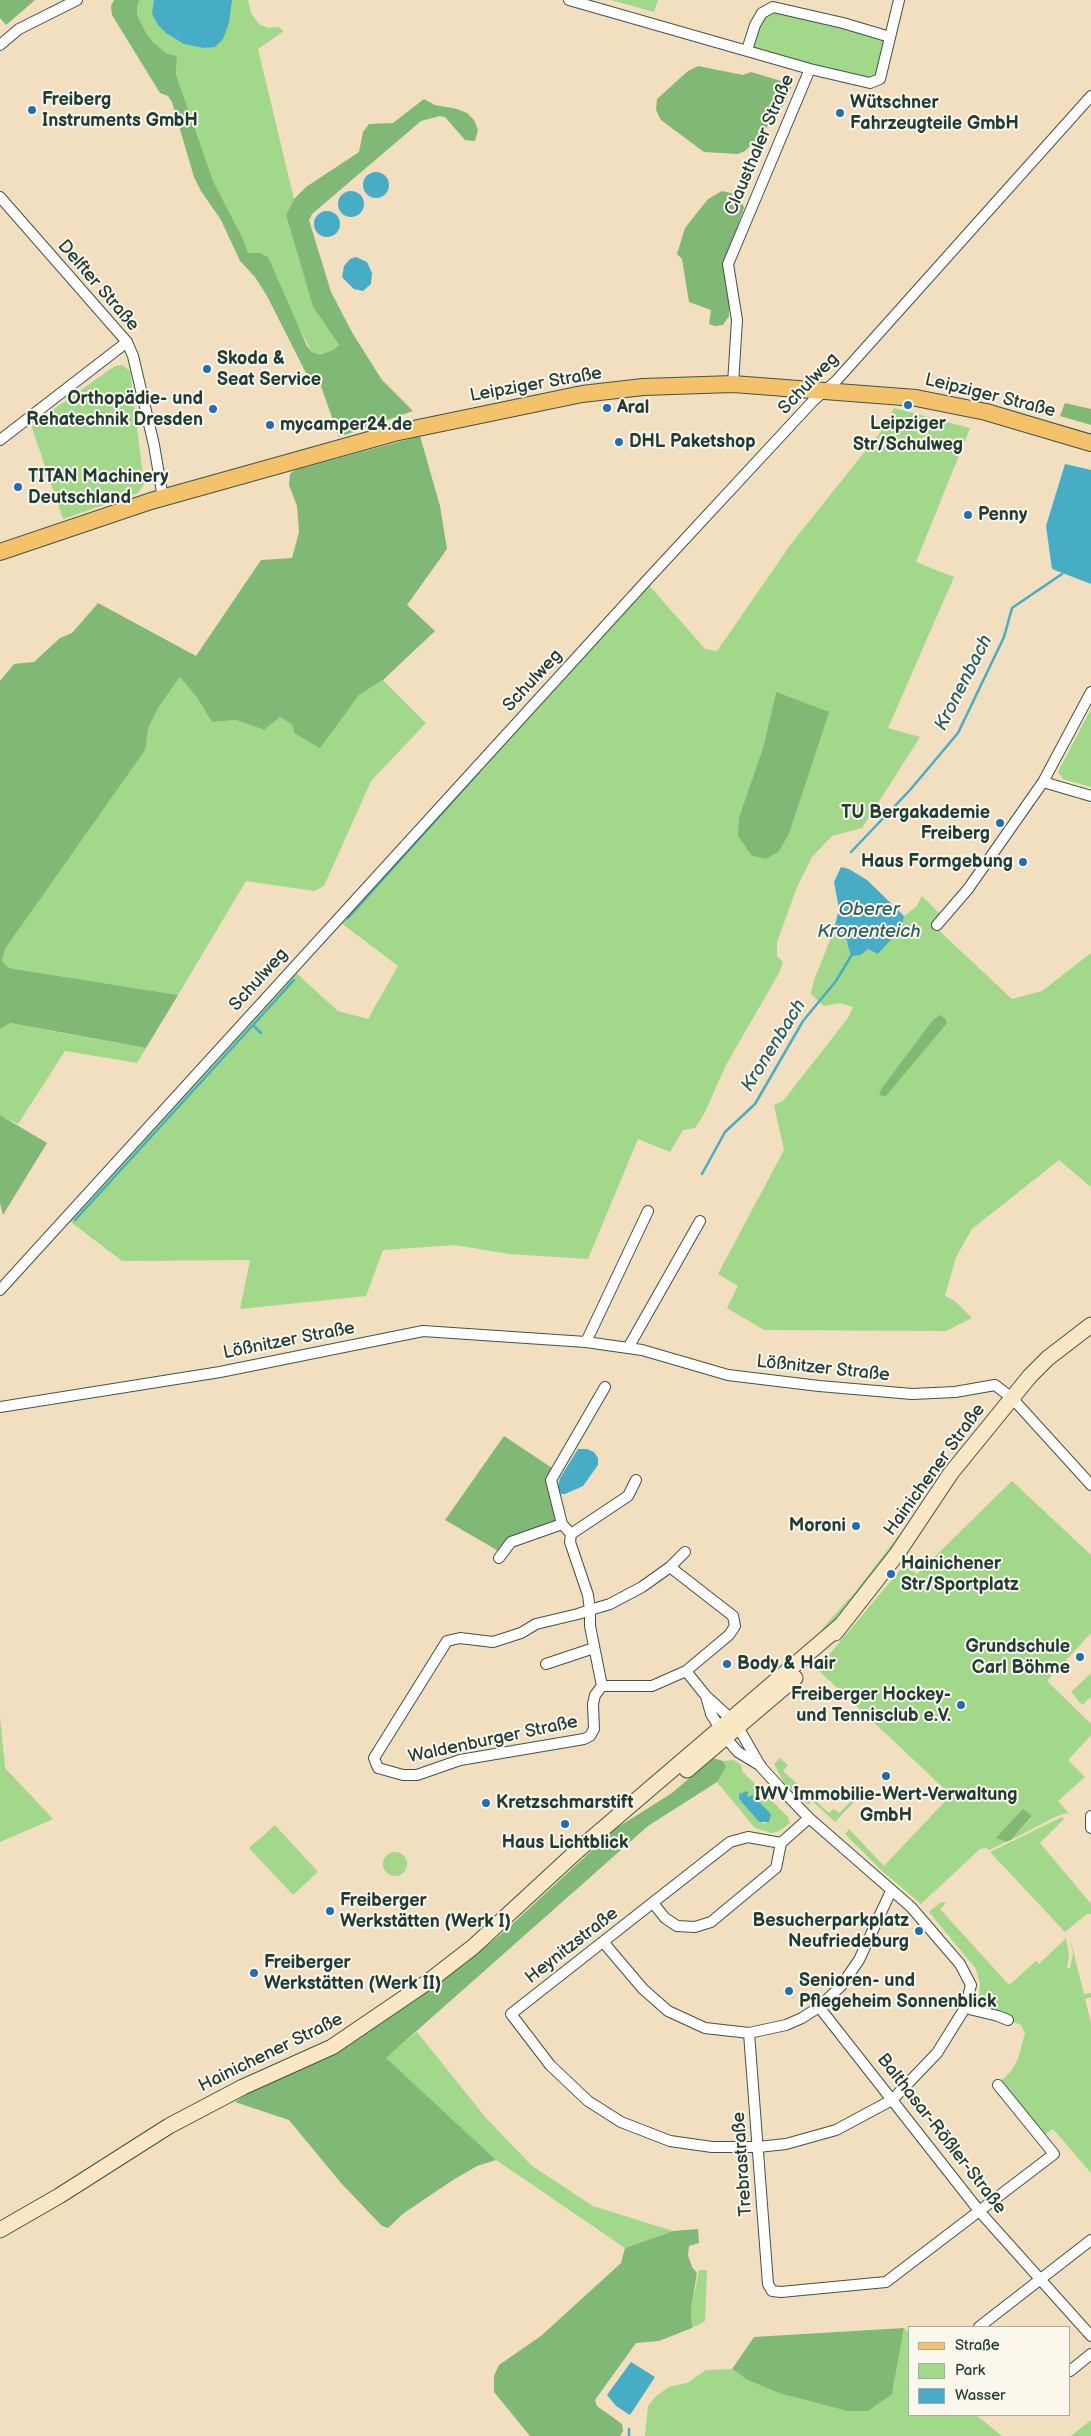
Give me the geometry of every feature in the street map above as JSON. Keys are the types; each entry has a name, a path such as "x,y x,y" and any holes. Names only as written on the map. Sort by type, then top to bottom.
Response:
{"main road":[{"name":"Leipziger Straße","path":"0,552 163,498 394,433 582,394 643,388 733,384 823,393 916,398 986,412 1091,443"},
{"name":"Hainichener Straße","path":"0,2230 59,2196 169,2126 243,2087 332,2047 360,2029 473,1947 518,1903 608,1825 728,1728 840,1626 902,1546 951,1473 1012,1398 1048,1358 1091,1325"}],"street":[{"path":"0,45 19,29 77,0"},
{"path":"569,0 810,69"},
{"name":"Clausthaler Straße","path":"733,384 737,320 728,264 810,69 870,83 880,79 899,0"},
{"path":"747,50 755,25 762,13 773,7 843,23 890,37"},
{"name":"Schulweg","path":"0,1290 389,861 1018,180 1091,96"},
{"name":"Delfter Straße","path":"0,196 127,342 133,356 163,498"},
{"path":"0,440 127,342"},
{"path":"937,925 968,889 1043,782 1091,692"},
{"path":"1043,782 1091,796"},
{"path":"586,1342 648,1210"},
{"path":"628,1348 700,1221"},
{"name":"Lößnitzer Straße","path":"0,1407 220,1372 424,1331 586,1342 628,1348 728,1375 819,1386 912,1394 955,1392 995,1385 1012,1398 1091,1485"},
{"path":"605,1387 551,1480 562,1524 571,1534 570,1542 588,1595 590,1626 602,1686 652,1686 686,1671 729,1635 735,1626 728,1610 670,1567"},
{"path":"571,1534 628,1496 636,1480"},
{"path":"499,1558 511,1542 562,1524"},
{"name":"Waldenburger Straße","path":"602,1686 595,1695 593,1704 594,1729 590,1736 584,1740 460,1760 417,1775 403,1775 378,1768 374,1758 447,1641 460,1638 493,1642 521,1633 536,1624 610,1604 642,1588 670,1567 685,1552"},
{"path":"546,1664 594,1648"},
{"path":"686,1671 728,1728 761,1767 809,1818 918,1914 967,1974 971,1985 965,2008 937,2053 892,2100 836,2130 786,2144 758,2147"},
{"path":"706,1696 711,1714 728,1728 735,1749 761,1767"},
{"path":"1091,1816 1091,1828"},
{"path":"653,1903 666,1918 677,1926 696,1927 711,1922 776,1868 781,1843 809,1818"},
{"name":"Heynitzstraße","path":"758,2147 693,2145 652,2135 620,2122 588,2101 562,2078 511,2014 738,1838 748,1837 781,1843"},
{"path":"604,1943 643,1989 668,2011 705,2028 749,2034 786,2025 820,2007 842,1986 852,1971 891,1891"},
{"name":"Balthasar-Rößler-Straße","path":"820,2007 980,2212 1091,2336"},
{"path":"965,2008 1008,2020"},
{"name":"Trebrastraße","path":"749,2034 768,2284 772,2290 781,2292 886,2282 980,2212"},
{"path":"980,2212 1054,2154 998,2085"},
{"path":"980,2326 1091,2240"},
{"path":"1071,2370 1091,2354"}],"green space":[{"path":"0,0 35,0 6,25 0,18"},
{"path":"114,0 140,0 137,15 145,31 153,42 166,53 177,56 176,75 213,181 243,239 248,253 260,253 268,257 307,346 312,352 320,355 333,350 339,345 313,307 286,215 294,199 306,187 359,152 363,132 369,124 393,123 424,99 435,105 467,113 474,120 478,130 475,141 465,140 445,117 440,116 421,121 312,214 309,220 331,292 353,334 382,380 413,411 339,437 317,375 308,377 267,296 255,277 240,261 221,220 201,191 194,177 172,102 168,96 160,93 112,15 111,6"},
{"path":"140,0 248,0 251,13 259,24 268,28 278,27 284,31 258,49 294,199 286,215 313,307 339,345 333,350 320,355 312,352 287,305 268,257 260,253 248,254 243,239 213,181 197,142 176,75 177,56 166,53 153,42 145,31 137,16"},
{"path":"611,0 658,0 654,12"},
{"path":"773,7 890,37 880,79 870,83 747,50 755,25"},
{"path":"698,66 743,75 751,72 788,83 791,87 786,101 762,134 745,151 738,154 704,152 661,120 656,110 657,99 688,71"},
{"path":"722,191 736,194 741,199 744,208 724,265 729,296 729,316 723,325 715,326 709,324 711,310 689,302 682,259 677,254 685,228 708,199"},
{"path":"122,365 130,371 144,484 138,493 63,519 32,428 33,424 115,366"},
{"path":"1065,403 1091,409 1091,425 1060,416"},
{"path":"894,408 970,428 916,562 954,577 888,728 920,737 862,828 832,836 812,857 797,887 777,942 777,956 783,962 779,973 726,1065 704,1114 695,1128 683,1130 670,1152 638,1139 588,1259 510,1254 455,1245 383,1250 366,1296 240,1309 250,1260 122,1261 68,1220 294,971 338,1011 368,1019 398,966 340,922 647,583 705,649 717,651 791,544 882,430","holes":["776,692 801,796 789,834 779,851 763,748"]},
{"path":"420,436 440,506 447,549 407,605 435,631 383,680 359,695 320,748 294,733 293,725 280,717 264,730 236,720 212,722 196,696 180,677 158,708 148,729 145,750 5,949 2,961 9,968 178,995 146,1048 10,1023 0,1029 0,681 14,664 34,662 60,638 72,633 98,603 196,656 261,560 292,558 299,532 297,506 289,485 290,474 295,470"},
{"path":"181,676 212,722 236,720 263,730 280,717 294,725 320,747 359,695 383,680 426,723 371,781 324,886 314,891 246,881 178,995 9,968 2,961 5,949 144,750 148,729 158,708"},
{"path":"776,692 829,712 789,834 779,851 766,859 751,855 738,836 739,818 763,748"},
{"path":"1091,709 1091,787 1063,779 1058,772"},
{"path":"922,896 940,914 933,925 1012,999 1042,991 1091,953 1091,1187 1059,1160 972,1229 956,1257 945,1296 956,1302 972,1318 946,1331 764,1330 727,1308 738,1286 718,1274 784,1150 774,1105 783,1101 848,1018 853,1007 840,1003 824,1006 811,994 814,980 833,933 845,934 846,942 861,955 868,949 873,951 902,927 904,916 916,907"},
{"path":"939,1015 945,1018 947,1023 886,1096 879,1094 933,1020"},
{"path":"10,1023 146,1048 137,1063 65,1051 18,1124 0,1115 0,1029"},
{"path":"0,1115 47,1143 3,1215 0,1203"},
{"path":"504,1436 555,1470 562,1524 511,1542 502,1553 445,1520"},
{"path":"1012,1481 1091,1555 1091,1633 1047,1681 1091,1724 1091,1735 1068,1760 1085,1777 1058,1801 1070,1815 1066,1813 1057,1816 1011,1840 1032,1817 997,1838 1006,1842 989,1850 986,1848 980,1849 921,1904 881,1870 845,1834 849,1829 884,1866 951,1795 817,1669 901,1569 907,1567 917,1574"},
{"path":"909,1522 913,1525 859,1595 825,1632 822,1629 855,1592"},
{"path":"1091,1673 1091,1697 1082,1705 1071,1692"},
{"path":"0,1716 5,1768 53,1819 0,1842"},
{"path":"713,1758 723,1761 726,1767 717,1782 648,1826 386,2058 496,2160 477,2166 453,2180 404,2213 388,2228 382,2226 341,2183 289,2120 235,2102 262,2084 326,2057 359,2038 416,2000 465,1964 506,1930 615,1829 672,1793"},
{"path":"780,1758 788,1765 783,1771 829,1813 834,1809 839,1813 852,1800 847,1795 850,1792 857,1799 835,1822 812,1801 808,1805 784,1783 774,1764"},
{"path":"734,1760 742,1766 742,1771 788,1817 790,1823 779,1831 772,1833 755,1828 717,1782 726,1767 723,1761","holes":["746,1791 746,1795 767,1824 759,1822 739,1799 741,1793"]},
{"path":"1023,1809 1032,1816 1011,1840 1006,1842 996,1838"},
{"path":"1062,1817 1064,1819 1040,1843 1091,1904 1091,1914 1087,1914 1065,1932 990,1852"},
{"path":"275,1825 318,1872 293,1895 249,1848"},
{"path":"395,1852 403,1856 407,1864 403,1872 395,1876 387,1872 383,1864 387,1856"},
{"path":"941,1902 946,1903 940,1909 1009,1985 1036,1961 1039,1964 1066,1938 1069,1956 1067,1968 1070,1969 1073,1953 1069,1934 1084,1994 1091,1993 1091,1997 1085,1999 1091,2023 1091,2173 1053,2129 1042,2137 1000,2082 1011,2071 1018,2059 1025,2033 1021,2025 978,2006 980,1984 976,1969 929,1912"},
{"path":"417,2032 486,2118 532,2166 593,2206 673,2231 625,2248 496,2160 385,2058"},
{"path":"698,2229 699,2243 689,2246 688,2255 692,2267 697,2273 691,2310 692,2328 659,2341 636,2343 595,2400 597,2406 622,2424 623,2431 620,2436 530,2436 494,2392 494,2376 499,2365 541,2336 621,2263 625,2248 673,2231"},
{"path":"699,2270 707,2270 705,2321 692,2328 691,2310"},
{"path":"904,2328 908,2333 908,2416 977,2416 1002,2436 645,2436 648,2406 656,2396 669,2387 687,2383 706,2370 732,2369 746,2379 892,2394"},
{"path":"904,2328 892,2394 868,2411 848,2411 779,2393 746,2379 732,2369 754,2337"},
{"path":"1091,2420 1091,2436 1071,2436"}],"water":[{"path":"154,0 232,0 229,23 223,39 215,47 204,48 184,44 166,33 158,25 152,14"},
{"path":"376,172 385,176 389,185 385,194 376,198 367,194 363,185 367,176"},
{"path":"351,191 360,195 364,204 360,213 351,217 342,213 338,204 342,195"},
{"path":"327,211 336,215 340,224 336,233 327,237 318,233 314,224 318,215"},
{"path":"356,257 367,262 372,273 371,284 363,291 354,289 342,277 344,266 350,259"},
{"path":"1065,464 1091,470 1091,584 1052,569 1046,526"},
{"name":"Oberer Kronenteich","path":"841,867 849,869 867,880 904,916 902,927 878,954 868,949 861,955 851,956 845,935 833,933 839,909 834,882"},
{"path":"578,1449 587,1449 594,1452 598,1458 598,1465 583,1486 561,1494 558,1486 560,1478"},
{"path":"746,1791 749,1793 747,1795 749,1797 752,1795 769,1812 771,1815 769,1822 759,1822 739,1799 739,1794"},
{"path":"631,2362 655,2377 630,2415 616,2406 607,2395"}],"waterway":[{"name":"Kronenbach","path":"851,852 910,790 958,733 1004,637 1012,608 1062,574"},
{"path":"348,918 479,772"},
{"name":"Kronenbach","path":"702,1174 725,1132 755,1104 803,1021 836,981 851,956"},
{"path":"75,1220 294,980"},
{"path":"253,1025 261,1033"},
{"path":"629,2429 629,2436"}],"place":[{"name":"Freiberg Instruments GmbH","path":"32,110"},
{"name":"Wütschner Fahrzeugteile GmbH","path":"840,113"},
{"name":"Skoda & Seat Service","path":"207,369"},
{"name":"Leipziger Str/Schulweg","path":"908,405"},
{"name":"Aral","path":"607,408"},
{"name":"Orthopädie- und Rehatechnik Dresden","path":"213,409"},
{"name":"mycamper24.de","path":"270,425"},
{"name":"DHL Paketshop","path":"619,442"},
{"name":"TITAN Machinery Deutschland","path":"18,487"},
{"name":"Penny","path":"968,515"},
{"name":"TU Bergakademie Freiberg","path":"1000,823"},
{"name":"Haus Formgebung","path":"1023,862"},
{"name":"Moroni","path":"856,1526"},
{"name":"Hainichener Str/Sportplatz","path":"891,1574"},
{"name":"Grundschule Carl Böhme","path":"1080,1657"},
{"name":"Body & Hair","path":"727,1664"},
{"name":"Freiberger Hockey- und Tennisclub e.V.","path":"961,1705"},
{"name":"IWV Immobilie-Wert-Verwaltung GmbH","path":"886,1776"},
{"name":"Kretzschmarstift","path":"486,1803"},
{"name":"Haus Lichtblick","path":"565,1824"},
{"name":"Freiberger Werkstätten (Werk I)","path":"330,1911"},
{"name":"Besucherparkplatz Neufriedeburg","path":"919,1931"},
{"name":"Freiberger Werkstätten (Werk II)","path":"254,1973"},
{"name":"Senioren- und Pflegeheim Sonnenblick","path":"789,1991"}]}
